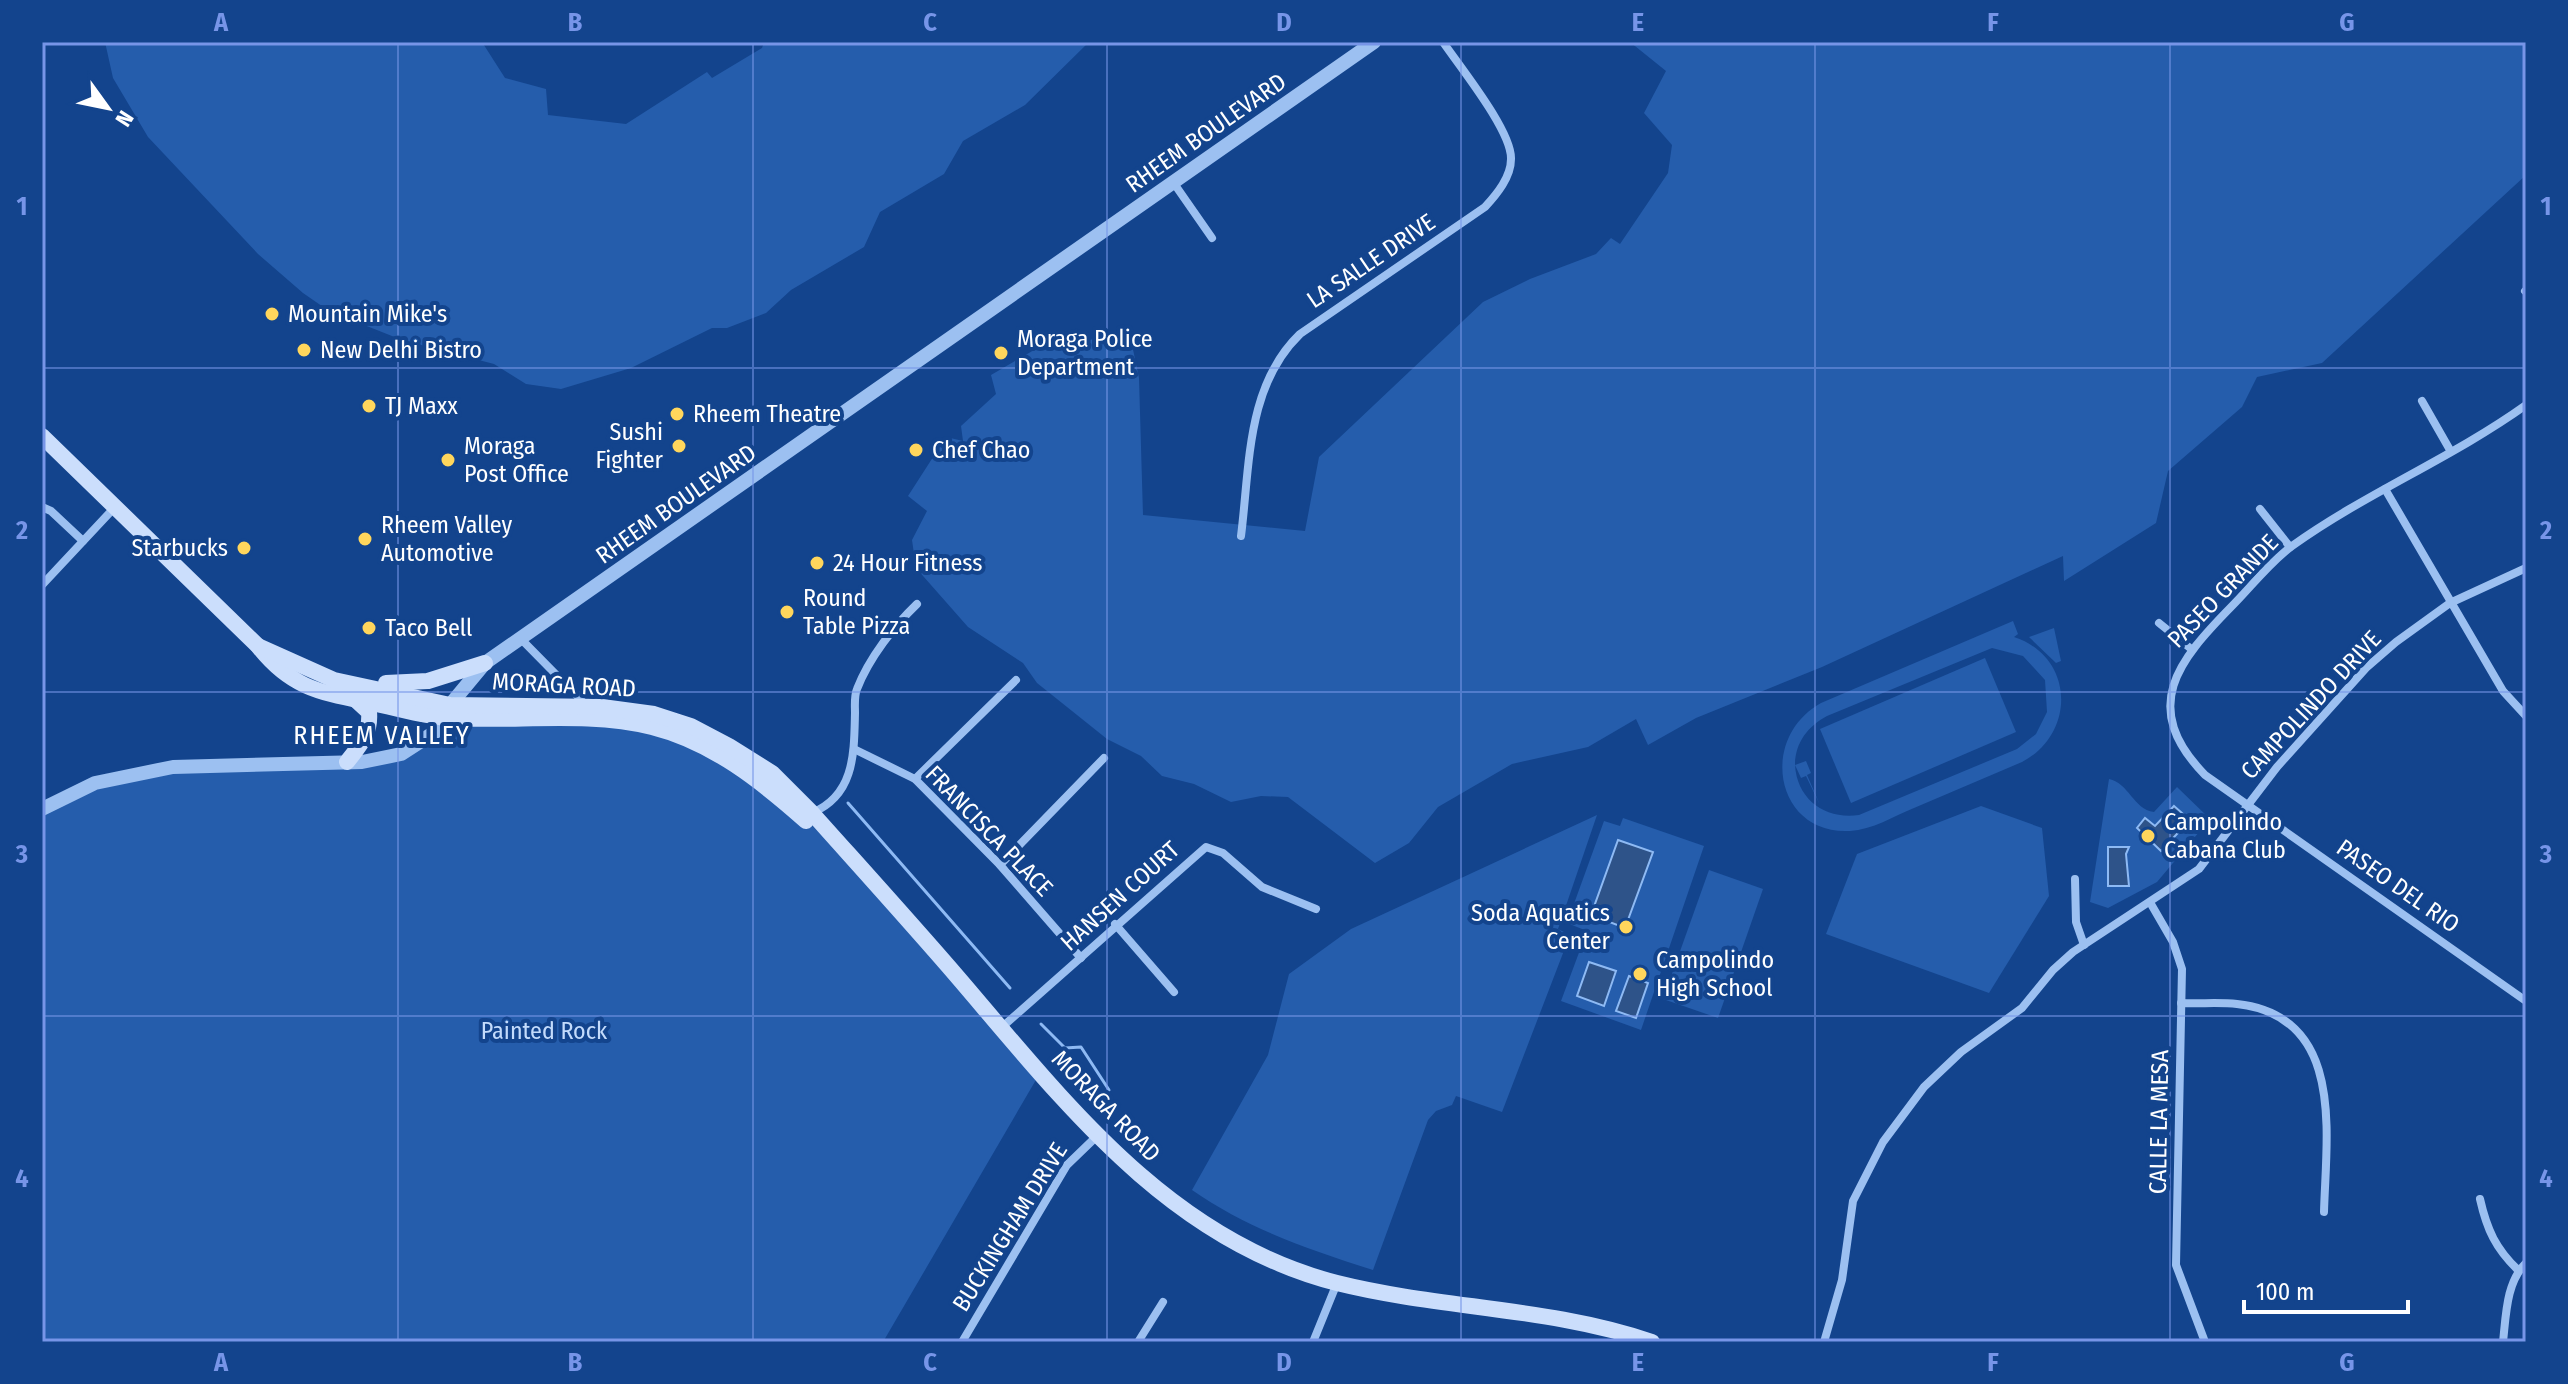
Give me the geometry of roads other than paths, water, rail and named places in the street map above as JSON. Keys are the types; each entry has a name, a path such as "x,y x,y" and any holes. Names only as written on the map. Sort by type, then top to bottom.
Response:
{"main road":[{"name":"MORAGA ROAD","path":"42,436 258,646 278,671 305,687 358,693 447,712 601,719 651,727 686,738 764,783 867,875"},
{"path":"347,762 365,739 370,726 369,712 358,693 406,685 485,663"},
{"name":"MORAGA ROAD","path":"447,712 588,706 654,714 691,726 772,773 812,813 1096,1137 1159,1193 1196,1219 1292,1268 1337,1283 1556,1317 1612,1328 1652,1342"}],"street":[{"name":"RHEEM BOULEVARD","path":"42,809 95,783 173,767 347,762 401,754 435,732 485,663 1374,42"},
{"name":"LA SALLE DRIVE","path":"1241,536 1258,404 1269,372 1285,348 1300,334 1485,207 1507,177 1512,158 1506,138 1443,42"},
{"path":"1173,182 1212,238"},
{"path":"2422,401 2450,450"},
{"name":"PASEO GRANDE","path":"2247,804 2205,775 2181,747 2173,729 2171,701 2176,671 2190,648 2290,547 2526,405"},
{"path":"2385,489 2503,691 2526,716"},
{"path":"42,507 51,511 83,541"},
{"path":"42,585 115,507"},
{"path":"2260,509 2290,547"},
{"name":"CAMPOLINDO DRIVE","path":"1824,1342 1842,1280 1853,1201 1883,1142 1924,1087 1961,1052 2022,1008 2053,970 2084,945 2151,904 2199,869 2247,804 2366,668 2450,603 2526,568"},
{"path":"812,813 824,808 847,784 854,749 855,691 897,623 917,604"},
{"path":"2159,623 2190,648"},
{"path":"521,639 588,706"},
{"path":"915,779 1016,680"},
{"name":"FRANCISCA PLACE","path":"854,749 915,779 1000,865 1081,958"},
{"path":"1000,865 1104,758"},
{"name":"PASEO DEL RIO","path":"2247,804 2526,1001"},
{"name":"HANSEN COURT","path":"1001,1028 1115,924 1206,847 1223,853 1262,887 1316,909"},
{"path":"2075,879 2076,922 2084,945"},
{"name":"CALLE LA MESA","path":"2151,904 2173,942 2182,969 2176,1265 2205,1342"},
{"path":"1115,924 1174,992"},
{"path":"2181,1003 2238,1004 2263,1011 2287,1023 2304,1041 2315,1058 2327,1095 2324,1212"},
{"name":"BUCKINGHAM DRIVE","path":"962,1342 1067,1165 1096,1137"},
{"path":"2480,1199 2486,1226 2499,1252 2518,1270"},
{"path":"2503,1342 2508,1301 2518,1270 2526,1263"},
{"path":"1313,1342 1337,1283"},
{"path":"1138,1342 1163,1302"}],"waterway":[{"path":"848,803 1010,988"},
{"path":"1041,1024 1065,1048 1081,1047 1109,1090"}],"place":[{"name":"Mountain Mike's","path":"272,314"},
{"name":"New Delhi Bistro","path":"304,350"},
{"name":"Moraga Police Department","path":"1001,353"},
{"name":"TJ Maxx","path":"369,406"},
{"name":"Rheem Theatre","path":"677,414"},
{"name":"Sushi Fighter","path":"679,446"},
{"name":"Chef Chao","path":"916,450"},
{"name":"Moraga Post Office","path":"448,460"},
{"name":"Rheem Valley Automotive","path":"365,539"},
{"name":"Starbucks","path":"244,548"},
{"name":"24 Hour Fitness","path":"817,563"},
{"name":"Round Table Pizza","path":"787,612"},
{"name":"Taco Bell","path":"369,628"},
{"name":"Campolindo Cabana Club","path":"2148,836"},
{"name":"Soda Aquatics Center","path":"1626,927"},
{"name":"Campolindo High School","path":"1640,974"}],"district":[{"name":"RHEEM VALLEY","path":"382,735"}],"park label":[{"name":"Painted Rock","path":"544,1031"}]}
